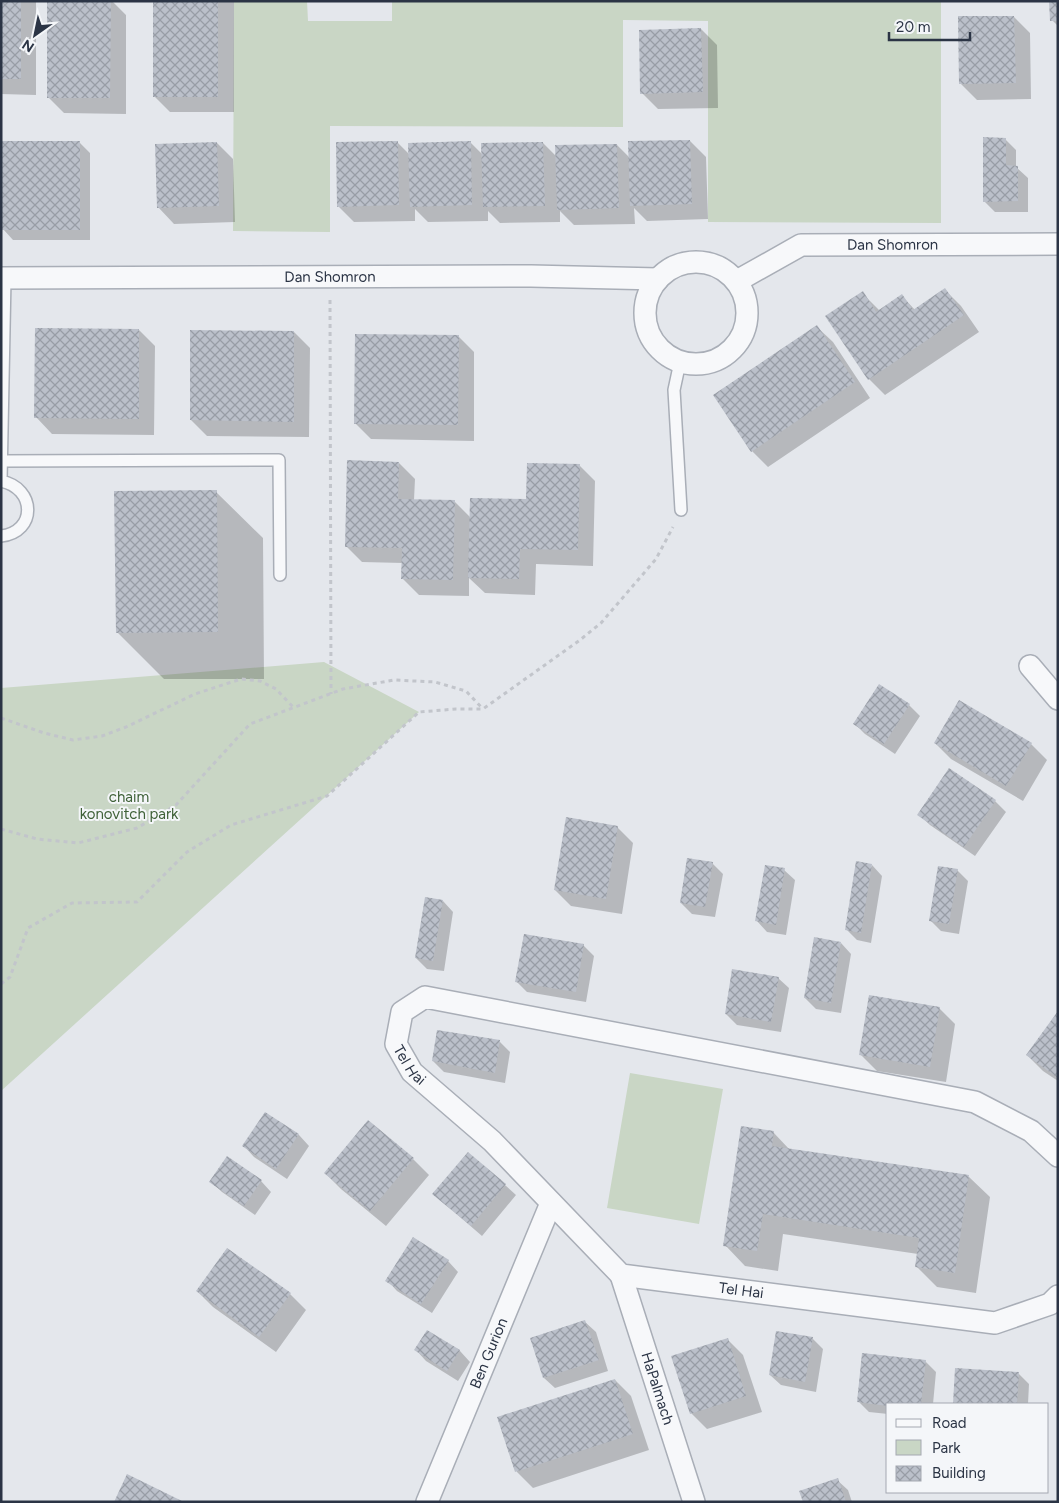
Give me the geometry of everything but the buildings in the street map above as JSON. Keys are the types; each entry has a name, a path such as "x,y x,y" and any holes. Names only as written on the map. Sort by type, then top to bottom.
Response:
{"street":[{"name":"Dan Shomron","path":"737,281 801,245 1058,244"},
{"path":"688,262 706,263 723,269 737,281 745,298 748,313 745,329 738,344 726,355 712,363 696,365 680,362 665,354 653,342 646,326 645,309 648,293 658,279 672,268 688,262"},
{"name":"Dan Shomron","path":"3,278 531,276 658,279"},
{"path":"1030,666 1058,699"},
{"name":"Tel Hai","path":"1058,1156 1031,1131 975,1102 425,996 402,1012 396,1044 412,1072 492,1141 621,1275 995,1323 1050,1304 1058,1296"},
{"name":"Ben Gurion","path":"427,1502 551,1203"},
{"name":"HaPalmach","path":"621,1275 694,1502"}],"lane":[{"path":"1,536 16,532 22,526 28,510 24,493 10,483 1,481 3,278"},
{"path":"680,362 674,390 681,510"},
{"path":"2,461 279,460 280,575"}],"path":[{"path":"330,277 331,694"},
{"path":"1,984 10,977 28,928 72,903 137,902 187,852 231,825 327,796 420,712 483,709 601,623 656,559 681,510"},
{"path":"1,718 44,733 73,740 102,736 126,727 195,694 241,679 260,681 276,689 294,708"},
{"path":"1,829 37,839 78,843 138,828 176,805 250,724 344,689 394,680 435,682 466,691 483,709"}],"green space":[{"path":"234,1 307,1 308,21 392,21 392,1 941,1 941,223 708,222 708,21 623,20 623,127 330,126 330,232 233,231"},
{"name":"chaim konovitch park","path":"324,662 419,712 1,1091 1,688"},
{"path":"630,1073 723,1089 699,1224 607,1208"}]}
